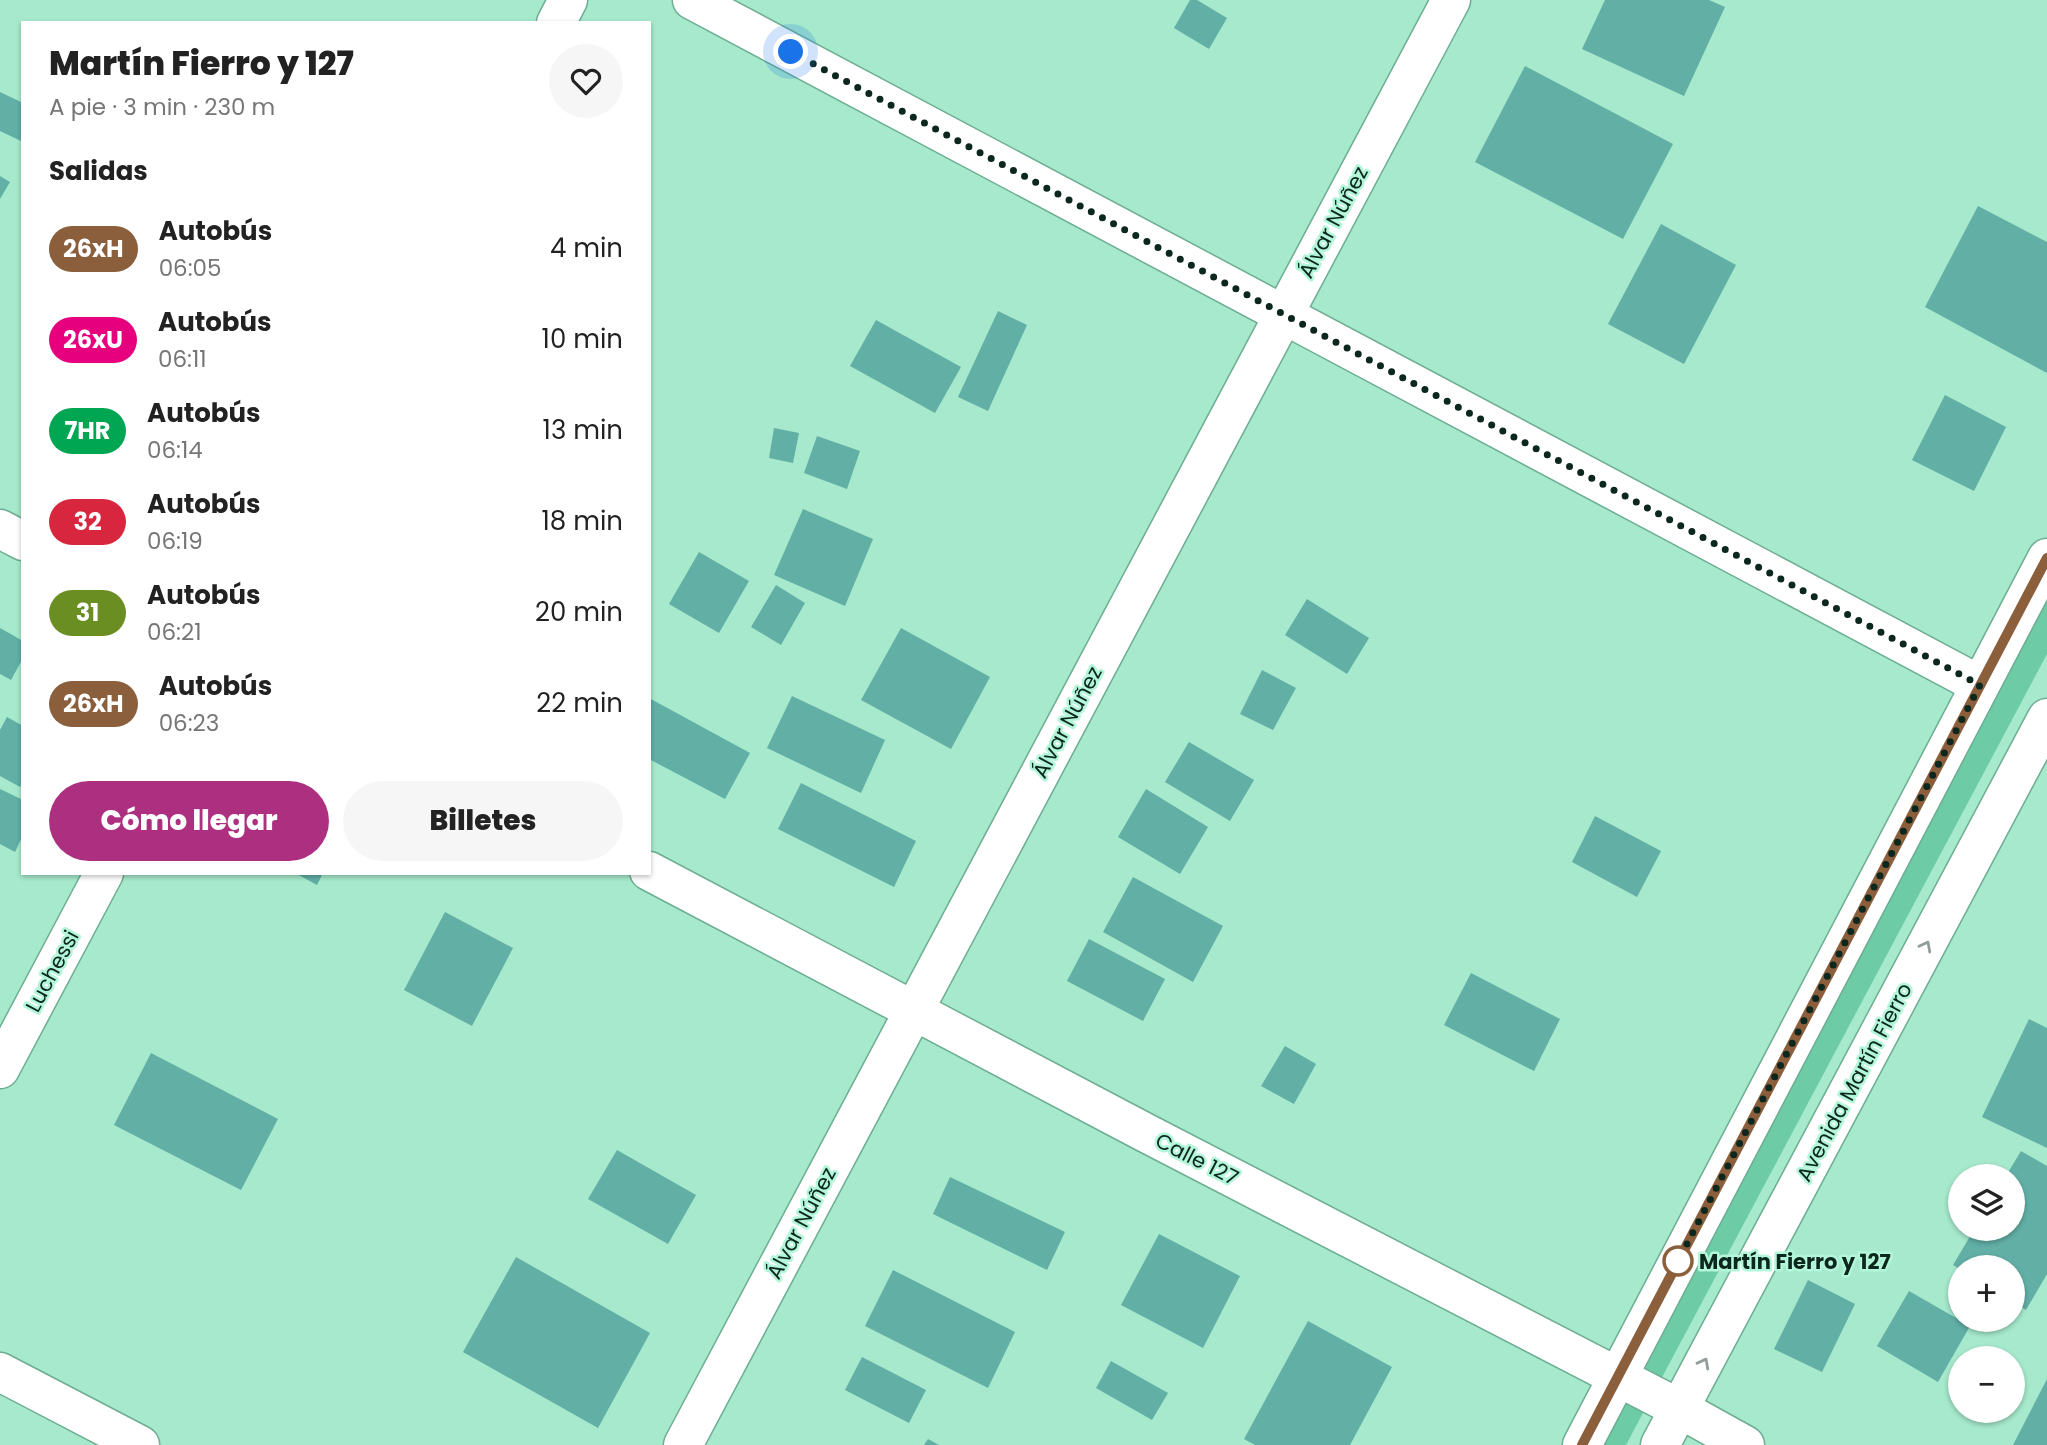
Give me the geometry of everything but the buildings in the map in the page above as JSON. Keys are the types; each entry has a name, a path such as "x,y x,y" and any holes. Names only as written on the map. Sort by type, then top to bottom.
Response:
{"street":[{"path":"557,21 568,0"},
{"path":"692,0 1980,685"},
{"name":"Álvar Núñez","path":"683,1445 1451,0"},
{"path":"0,528 21,540"},
{"path":"1582,1445 2047,558"},
{"name":"Avenida Martín Fierro","path":"1660,1445 2047,720"},
{"name":"Calle 127","path":"651,872 1745,1445"},
{"name":"Luchessi","path":"0,1069 103,875"},
{"path":"0,1371 139,1445"}],"green space":[{"path":"2047,593 2047,654 1626,1445 1594,1445"}],"bus line":[{"name":"26xH","path":"1582,1445 2047,558"}],"place":[{"name":"Martín Fierro y 127","path":"1678,1261"}],"route":[{"path":"791,52 1980,685 1678,1261"}]}
